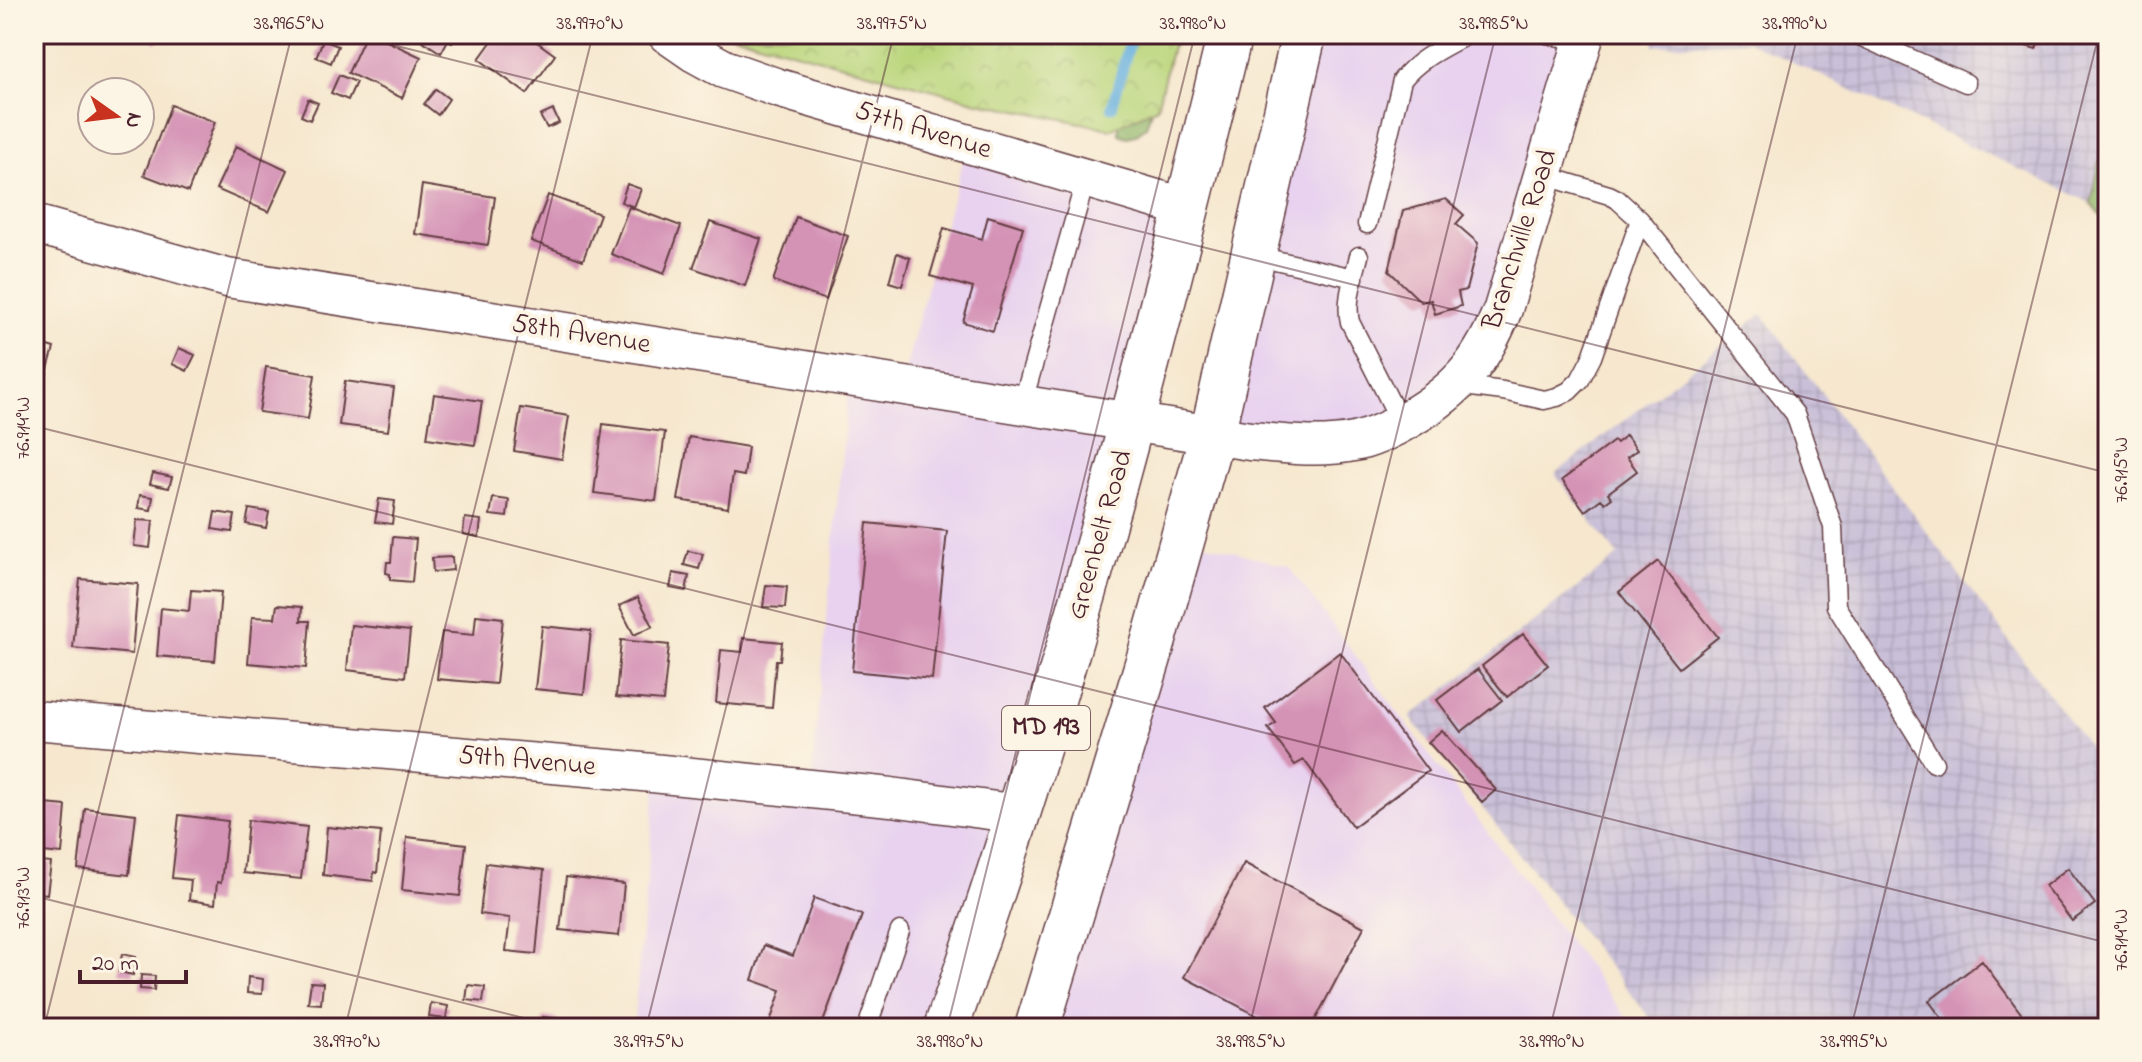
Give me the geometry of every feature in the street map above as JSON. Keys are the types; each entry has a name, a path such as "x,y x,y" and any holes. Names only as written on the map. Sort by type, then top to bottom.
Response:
{"main road":[{"name":"Greenbelt Road","path":"946,1028 1019,814 1067,655 1132,423 1230,34"},
{"name":"MD 193","path":"1037,1028 1150,654 1212,435 1304,34"}],"street":[{"name":"57th Avenue","path":"667,34 724,69 778,88 1187,208"},
{"name":"Branchville Road","path":"1132,423 1276,443 1311,445 1354,442 1379,435 1401,423 1434,404 1456,385 1478,359 1503,309 1543,175 1572,37"},
{"name":"58th Avenue","path":"34,224 227,278 1132,423"},
{"name":"59th Avenue","path":"34,720 622,770 891,797 1019,814"}],"lane":[{"path":"1367,224 1402,80 1429,56 1468,34"},
{"path":"1855,34 1966,83"},
{"path":"1543,175 1609,195 1640,220 1795,414 1833,527 1836,606 1934,763"},
{"path":"1022,405 1086,178"},
{"path":"1456,385 1544,400 1569,391 1580,380 1592,357 1640,220"},
{"path":"1253,255 1354,278"},
{"path":"1359,256 1348,312 1350,322 1401,423"},
{"path":"867,1028 900,931"}],"shaded area":[{"path":"1304,34 1585,34 1503,309 1401,423 1212,435"},
{"path":"1657,34 2108,34 2108,95 2091,203 1748,41 1653,46"},
{"path":"968,144 1187,208 946,1028 633,1028 657,773 811,788 849,378 901,386"},
{"path":"1762,314 2108,772 2108,1028 1658,1028 1410,717 1618,556 1555,474"},
{"path":"1183,537 1289,567 1634,1028 1037,1028"}],"green space":[{"path":"729,34 1175,34 1157,107 1111,129 978,102"},
{"path":"1141,34 1179,34 1168,55 1146,127 1127,137 1119,134 1119,121"},
{"path":"2108,96 2108,226 2091,203"}],"building":[{"path":"150,34 170,34 155,43"},
{"path":"237,34 258,34 255,41"},
{"path":"366,34 421,57 402,98 348,73"},
{"path":"412,34 457,34 452,42 448,40 441,53"},
{"path":"497,34 526,34 555,55 527,94 479,59"},
{"path":"1988,34 2041,34 2036,49"},
{"path":"323,40 338,46 331,63 316,57"},
{"path":"339,75 356,82 348,100 331,93"},
{"path":"436,89 449,99 438,115 424,104"},
{"path":"308,99 318,103 310,120 301,116"},
{"path":"171,105 215,122 188,192 144,175 151,156 156,156 156,144"},
{"path":"553,110 559,123 547,128 540,116"},
{"path":"236,146 288,170 269,212 216,189"},
{"path":"627,184 641,189 634,207 621,202"},
{"path":"422,185 495,197 488,245 415,234"},
{"path":"548,195 600,214 583,260 531,241"},
{"path":"1446,199 1464,215 1456,224 1478,243 1466,290 1458,292 1461,306 1435,314 1431,300 1421,302 1389,271 1403,211"},
{"path":"629,207 681,226 664,274 611,254"},
{"path":"988,216 1023,227 993,331 963,322 973,288 930,276 944,228 982,239"},
{"path":"796,217 848,236 826,300 773,281"},
{"path":"710,222 761,239 745,286 693,268"},
{"path":"897,253 910,258 902,286 889,282"},
{"path":"34,342 54,348 42,390 34,388"},
{"path":"179,348 195,355 187,371 172,364"},
{"path":"266,367 315,375 308,419 259,412"},
{"path":"345,381 394,388 388,431 339,425"},
{"path":"434,394 482,401 475,445 427,438"},
{"path":"521,408 569,416 562,459 514,451"},
{"path":"603,424 665,432 656,501 594,493"},
{"path":"1626,435 1637,450 1627,457 1637,471 1608,493 1612,498 1605,503 1601,499 1585,511 1562,480"},
{"path":"689,437 748,447 744,476 733,474 728,508 678,500"},
{"path":"153,473 172,477 169,488 150,484"},
{"path":"140,495 153,497 151,510 138,508"},
{"path":"493,498 509,500 507,517 490,515"},
{"path":"379,499 395,501 392,524 375,522"},
{"path":"249,509 269,512 266,528 246,524"},
{"path":"215,512 235,515 232,532 212,529"},
{"path":"465,518 481,520 479,537 463,534"},
{"path":"137,520 153,521 150,548 134,546"},
{"path":"867,523 947,531 932,679 852,671"},
{"path":"393,537 416,539 412,582 390,580 390,574 386,573 387,562 391,562"},
{"path":"688,551 703,554 699,569 684,565"},
{"path":"452,557 453,570 433,572 432,558"},
{"path":"1658,561 1718,637 1679,668 1619,592"},
{"path":"673,573 689,576 686,591 670,588"},
{"path":"80,579 138,584 132,654 73,648"},
{"path":"766,585 787,587 785,608 763,607"},
{"path":"191,590 221,592 215,661 157,656 161,608 189,611"},
{"path":"638,597 653,626 634,635 619,606"},
{"path":"277,605 302,607 301,621 310,621 306,668 248,663 252,617 275,618"},
{"path":"476,615 503,618 496,684 437,679 442,632 474,635"},
{"path":"351,625 410,631 405,677 347,670"},
{"path":"542,626 591,631 584,694 535,689"},
{"path":"1523,634 1548,665 1507,697 1482,666"},
{"path":"743,638 782,642 780,660 776,660 772,708 716,703 721,650 742,652"},
{"path":"621,640 669,645 663,701 616,697"},
{"path":"1340,652 1428,771 1353,827 1304,760 1295,765 1268,728 1276,723 1265,708"},
{"path":"1478,669 1502,700 1461,732 1437,700"},
{"path":"1442,730 1496,790 1482,802 1428,742"},
{"path":"34,803 66,806 62,854 34,851"},
{"path":"85,808 136,814 129,875 78,869"},
{"path":"179,815 228,821 221,883 217,882 215,904 189,900 191,880 172,878"},
{"path":"248,820 307,827 301,879 243,873"},
{"path":"327,827 381,832 377,873 374,872 373,881 323,875"},
{"path":"407,837 466,844 460,896 402,890"},
{"path":"34,861 51,863 47,894 34,892"},
{"path":"486,863 544,870 536,954 506,951 510,918 480,914"},
{"path":"1244,863 1364,927 1311,1028 1280,1028 1184,977"},
{"path":"2068,868 2095,904 2072,921 2045,886"},
{"path":"566,877 624,884 619,936 560,930"},
{"path":"814,898 862,915 821,1028 768,1028 781,990 752,980 764,945 793,956"},
{"path":"122,954 136,957 133,975 119,972"},
{"path":"1982,961 2032,1028 1949,1028 1929,1001"},
{"path":"141,975 155,976 154,990 140,989"},
{"path":"248,977 263,979 262,994 247,993"},
{"path":"311,982 323,983 321,1004 308,1003"},
{"path":"468,985 485,987 483,1002 466,1000"},
{"path":"431,1003 448,1006 446,1019 429,1017"},
{"path":"543,1017 558,1019 557,1028 542,1028"}],"waterway":[{"path":"1112,107 1132,34"}]}
